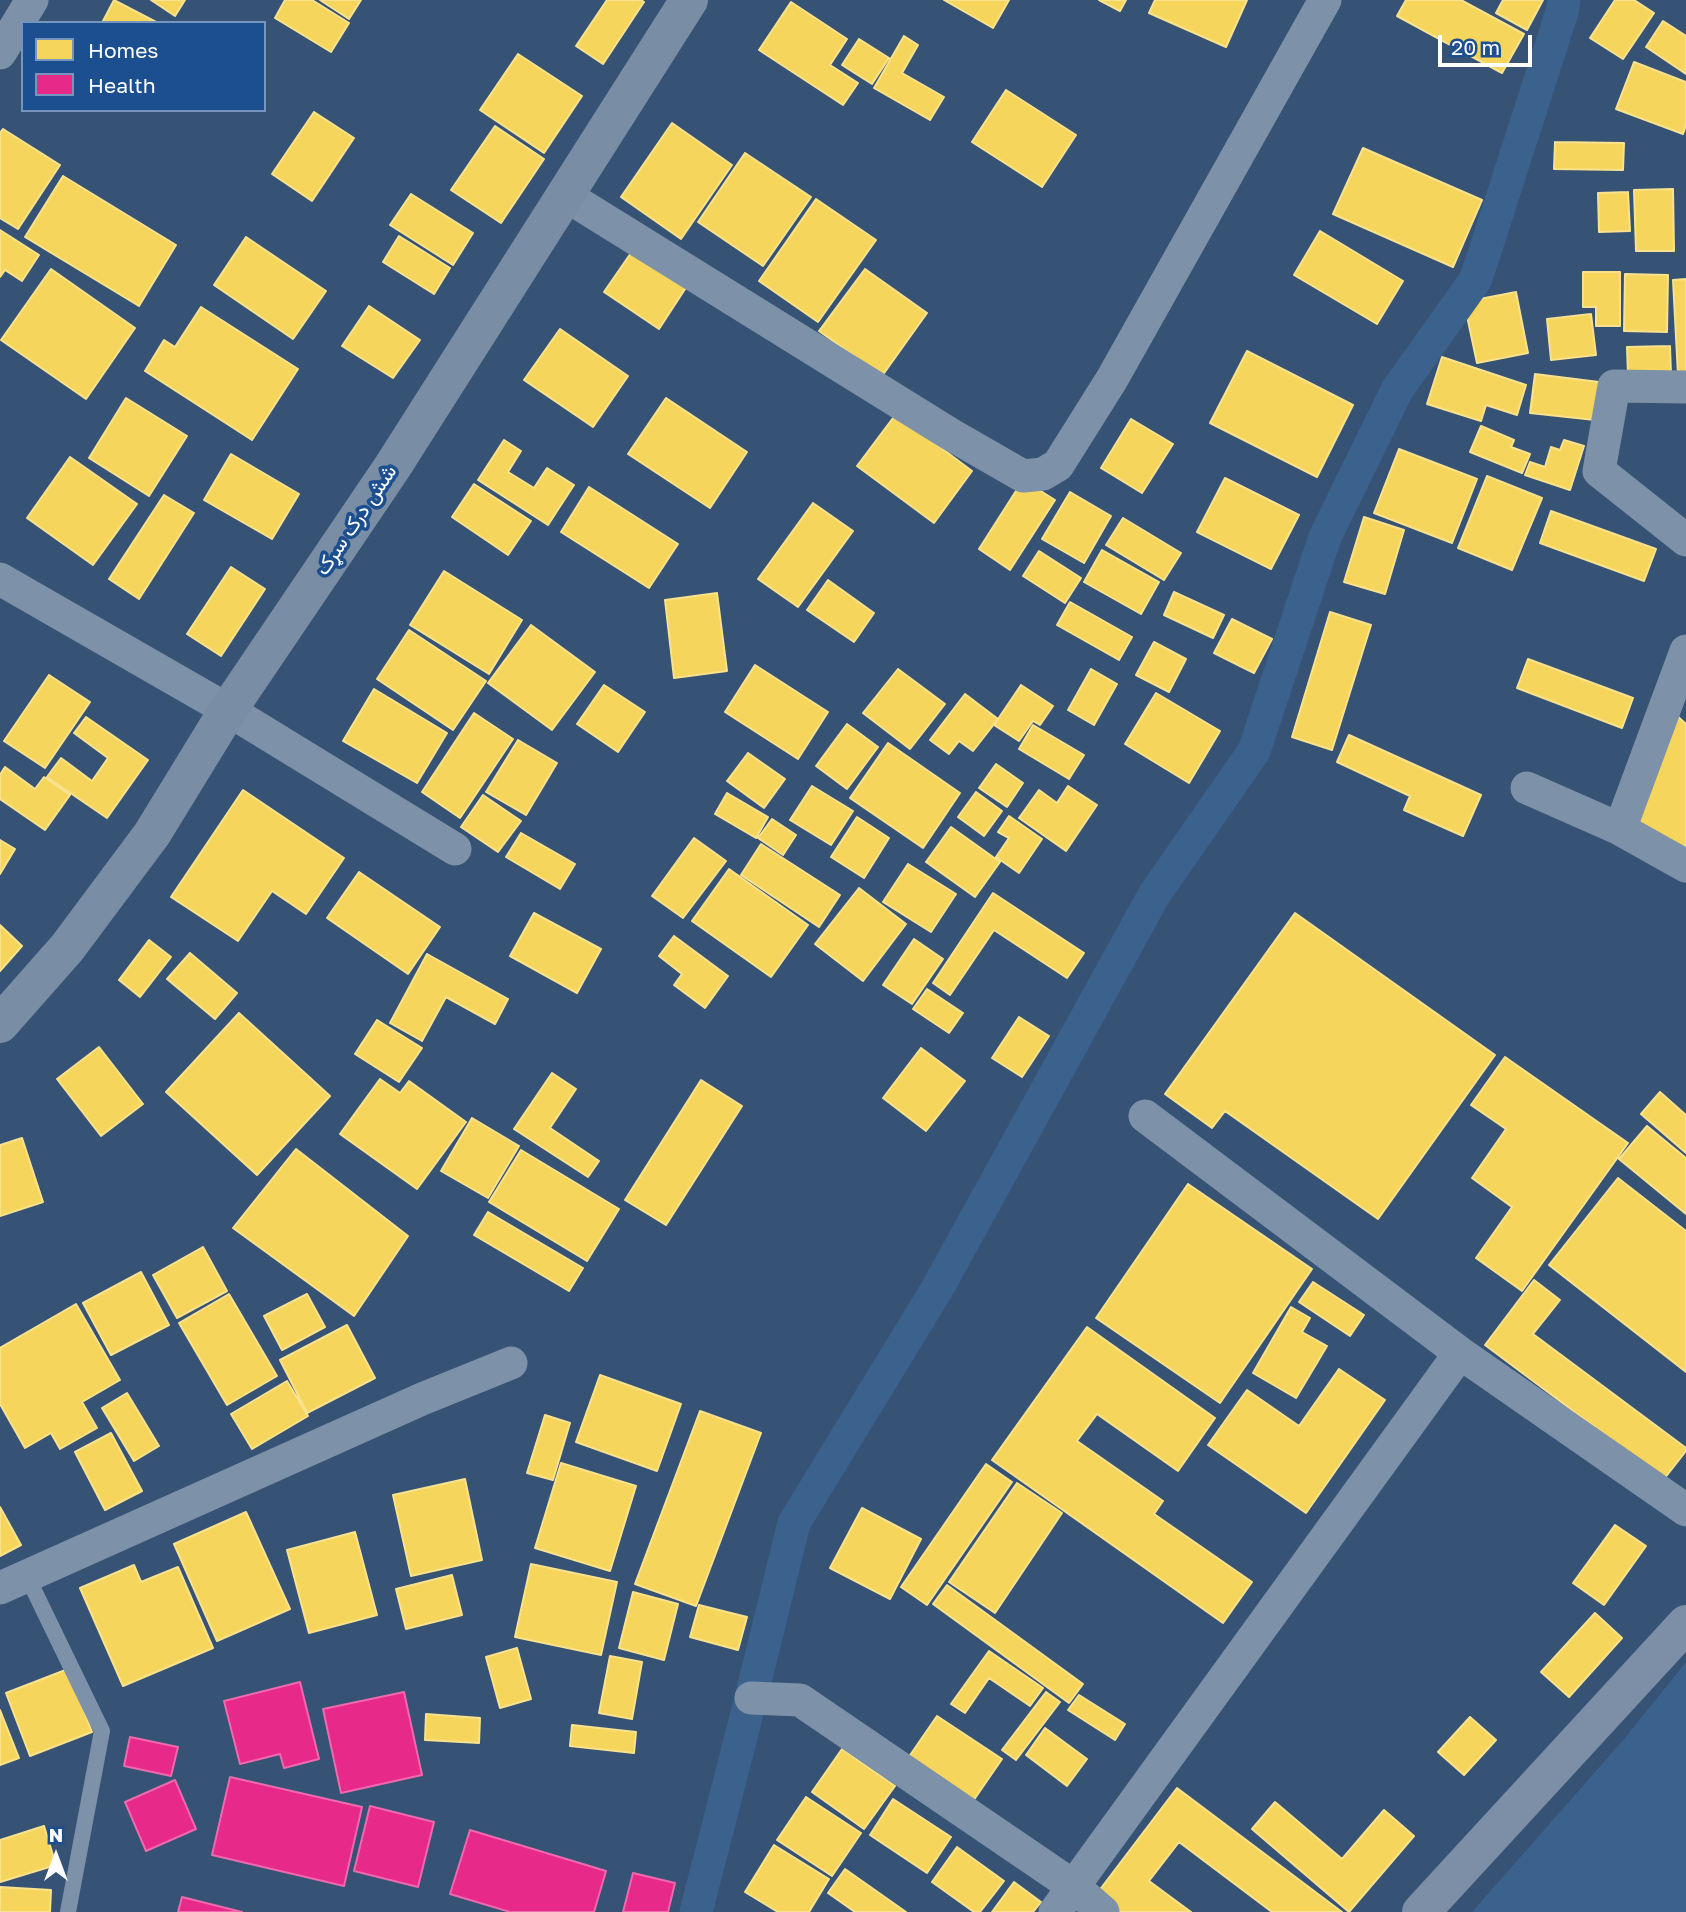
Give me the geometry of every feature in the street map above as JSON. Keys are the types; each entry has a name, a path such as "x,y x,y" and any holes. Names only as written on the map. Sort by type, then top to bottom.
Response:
{"main road":[{"name":"شش درک سړک","path":"0,1024 67,947 152,834 228,710 393,466 689,0"},
{"path":"1421,1912 1686,1624"}],"street":[{"path":"0,53 32,0"},
{"path":"565,195 950,435 1023,476 1043,474 1058,465 1112,379 1325,0"},
{"path":"1686,387 1614,386 1599,471 1686,540"},
{"path":"0,579 228,710 455,849"},
{"path":"1620,830 1686,651"},
{"path":"1527,788 1620,830 1686,866"},
{"path":"1145,1116 1460,1353 1686,1510"},
{"path":"1064,1899 1460,1353"},
{"path":"13,1582 410,1405 512,1363"},
{"path":"751,1698 800,1700 1064,1899 1103,1912"}],"lane":[{"path":"13,1582 102,1731 68,1912"}],"water":[{"path":"1686,1662 1686,1912 1472,1912 1624,1739"}],"building: Homes":[{"path":"114,0 154,21 103,21"},
{"path":"151,0 185,0 175,16"},
{"path":"285,0 312,0 349,23 331,52 275,18"},
{"path":"320,0 361,0 349,19"},
{"path":"607,0 644,2 603,64 576,46"},
{"path":"944,0 1009,0 993,28"},
{"path":"1099,0 1126,0 1120,11"},
{"path":"1155,0 1247,0 1226,47 1149,13"},
{"path":"1406,0 1461,0 1524,34 1502,73 1397,16"},
{"path":"1503,0 1543,0 1527,30 1496,13"},
{"path":"1615,0 1634,0 1654,13 1623,59 1590,38"},
{"path":"791,2 847,39 830,65 858,83 843,105 759,50"},
{"path":"1663,21 1686,36 1686,74 1646,47"},
{"path":"904,36 918,45 902,73 944,97 930,120 874,88"},
{"path":"859,39 889,58 872,84 842,65"},
{"path":"518,54 582,96 544,153 480,110"},
{"path":"1634,62 1686,82 1686,125 1683,134 1616,109"},
{"path":"1006,90 1076,135 1042,187 972,142"},
{"path":"314,112 354,138 312,201 272,174"},
{"path":"672,123 732,165 681,239 621,197"},
{"path":"495,126 544,159 501,223 451,190"},
{"path":"3,129 60,165 18,229 0,218 0,133"},
{"path":"1555,142 1624,143 1623,170 1554,169"},
{"path":"1363,148 1482,200 1453,267 1333,214"},
{"path":"745,153 811,197 763,266 698,222"},
{"path":"63,176 176,245 139,306 25,237"},
{"path":"1673,189 1674,251 1636,251 1634,190"},
{"path":"1628,192 1630,231 1599,232 1598,193"},
{"path":"411,194 473,233 453,265 390,225"},
{"path":"816,199 876,240 818,322 759,281"},
{"path":"0,230 39,255 22,281 5,270 0,277"},
{"path":"1320,231 1403,281 1377,324 1294,275"},
{"path":"399,236 450,268 434,294 383,262"},
{"path":"246,237 326,291 293,339 214,285"},
{"path":"633,250 687,286 659,329 604,292"},
{"path":"51,269 135,328 86,399 1,340"},
{"path":"865,269 927,313 882,376 819,331"},
{"path":"1583,272 1620,272 1620,326 1596,326 1596,307 1583,307"},
{"path":"1625,274 1668,275 1667,332 1624,331"},
{"path":"1686,279 1686,374 1678,375 1673,280"},
{"path":"1516,292 1528,353 1477,363 1464,302"},
{"path":"369,306 420,340 393,378 342,346"},
{"path":"201,307 298,369 252,440 145,371 164,340 175,347"},
{"path":"1591,314 1596,355 1551,360 1547,319"},
{"path":"560,329 628,376 593,427 524,380"},
{"path":"1670,346 1671,374 1628,375 1627,347"},
{"path":"1247,351 1353,405 1317,477 1210,423"},
{"path":"1442,357 1526,385 1517,415 1486,405 1481,421 1427,404"},
{"path":"1535,374 1599,382 1595,420 1530,413"},
{"path":"126,398 187,436 149,496 89,458"},
{"path":"666,398 747,452 710,508 628,454"},
{"path":"896,414 972,471 934,523 857,466"},
{"path":"1131,419 1173,444 1142,493 1101,468"},
{"path":"1481,426 1514,440 1511,447 1530,454 1522,473 1470,452"},
{"path":"504,440 521,451 508,472 534,488 547,468 574,485 548,525 478,480"},
{"path":"1564,440 1584,446 1570,490 1525,475 1530,462 1545,467 1551,447 1560,450"},
{"path":"1399,449 1477,479 1452,543 1374,513"},
{"path":"231,454 299,494 272,539 204,500"},
{"path":"70,457 137,504 93,565 27,518"},
{"path":"1487,476 1542,498 1512,570 1458,548"},
{"path":"1225,478 1299,515 1271,569 1197,532"},
{"path":"1023,480 1055,500 1010,570 979,549"},
{"path":"474,484 531,521 508,555 452,517"},
{"path":"589,487 678,544 649,588 561,532"},
{"path":"1070,492 1111,516 1084,563 1042,539"},
{"path":"164,495 194,513 139,599 109,579"},
{"path":"813,503 853,531 798,607 758,579"},
{"path":"1551,511 1656,549 1644,581 1540,543"},
{"path":"1364,517 1404,530 1385,594 1344,582"},
{"path":"1123,518 1181,553 1164,580 1106,545"},
{"path":"1102,550 1159,582 1141,614 1084,582"},
{"path":"1039,551 1081,578 1065,603 1023,576"},
{"path":"231,567 265,589 221,656 187,634"},
{"path":"444,571 522,620 489,674 410,625"},
{"path":"828,580 874,613 854,642 807,610"},
{"path":"1174,592 1224,615 1213,638 1164,615"},
{"path":"717,593 727,671 674,678 665,600"},
{"path":"1070,602 1132,637 1119,660 1057,625"},
{"path":"1330,612 1371,625 1332,750 1292,737"},
{"path":"1232,619 1272,639 1254,673 1214,653"},
{"path":"531,625 595,672 552,730 488,683"},
{"path":"409,630 486,681 453,730 377,679"},
{"path":"1154,642 1186,659 1169,692 1136,675"},
{"path":"1528,659 1633,698 1622,728 1517,688"},
{"path":"755,665 828,712 798,759 725,712"},
{"path":"898,669 945,704 910,749 863,713"},
{"path":"1091,669 1117,684 1094,725 1068,710"},
{"path":"49,675 90,702 45,768 4,741"},
{"path":"604,685 645,712 618,752 577,724"},
{"path":"1021,685 1053,706 1040,725 1033,721 1019,741 994,725"},
{"path":"374,689 447,733 417,783 343,741"},
{"path":"1156,693 1220,731 1189,783 1125,744"},
{"path":"965,694 998,719 973,751 959,741 949,754 930,740"},
{"path":"1673,712 1686,724 1686,855 1637,826"},
{"path":"474,713 513,739 460,818 422,792"},
{"path":"86,717 148,760 107,818 47,777 61,758 92,781 108,758 74,733"},
{"path":"847,724 878,747 847,789 816,766"},
{"path":"1033,725 1084,755 1069,779 1019,749"},
{"path":"1349,735 1481,795 1463,836 1404,810 1410,796 1337,762"},
{"path":"518,740 557,763 526,815 486,792"},
{"path":"888,743 960,793 923,848 850,798"},
{"path":"748,753 785,779 764,808 727,781"},
{"path":"996,764 1023,783 1007,807 979,788"},
{"path":"5,767 35,789 44,777 70,795 45,830 0,799 0,775"},
{"path":"812,786 853,811 831,845 790,820"},
{"path":"1068,786 1097,805 1066,851 1019,818 1039,790 1057,803"},
{"path":"243,790 344,858 306,914 272,891 238,941 171,897"},
{"path":"976,792 1002,811 984,836 958,817"},
{"path":"727,793 768,817 756,838 715,814"},
{"path":"483,795 521,821 498,852 461,827"},
{"path":"1009,816 1042,839 1019,873 996,857 1009,838 998,832"},
{"path":"857,817 889,838 864,878 831,857"},
{"path":"772,819 796,835 783,855 758,838"},
{"path":"951,827 1000,862 975,897 926,862"},
{"path":"521,833 575,864 560,889 506,857"},
{"path":"694,838 726,861 683,918 652,896"},
{"path":"0,840 15,849 0,874"},
{"path":"761,844 840,895 819,927 741,875"},
{"path":"908,864 956,894 931,932 883,902"},
{"path":"729,869 808,925 771,977 692,921"},
{"path":"359,872 440,927 408,974 327,918"},
{"path":"859,888 906,924 863,981 815,944"},
{"path":"993,893 1084,953 1067,978 994,930 950,995 933,983"},
{"path":"534,913 601,949 577,993 510,956"},
{"path":"1295,913 1495,1055 1378,1219 1225,1111 1212,1128 1165,1094"},
{"path":"0,925 22,946 0,971"},
{"path":"674,936 728,976 705,1008 674,985 682,974 659,956"},
{"path":"914,939 943,959 912,1004 883,985"},
{"path":"149,940 171,957 140,997 119,980"},
{"path":"190,953 237,993 215,1019 167,979"},
{"path":"427,954 508,999 495,1024 446,997 422,1041 390,1023"},
{"path":"927,989 963,1013 949,1033 913,1009"},
{"path":"239,1013 330,1096 257,1175 166,1092"},
{"path":"1019,1017 1049,1036 1022,1077 992,1058"},
{"path":"377,1020 422,1048 399,1082 355,1054"},
{"path":"99,1047 143,1104 101,1136 57,1079"},
{"path":"921,1048 965,1081 926,1131 883,1098"},
{"path":"1505,1057 1628,1143 1522,1291 1476,1258 1512,1207 1472,1178 1506,1129 1471,1105"},
{"path":"552,1073 576,1089 550,1128 599,1161 588,1177 514,1129"},
{"path":"380,1079 400,1093 409,1081 466,1122 417,1189 340,1134"},
{"path":"701,1080 742,1106 666,1225 625,1200"},
{"path":"1660,1092 1686,1115 1686,1153 1641,1114"},
{"path":"472,1118 519,1146 488,1198 441,1171"},
{"path":"1647,1126 1686,1158 1686,1214 1619,1159"},
{"path":"22,1138 43,1202 0,1216 0,1145"},
{"path":"296,1149 408,1236 354,1316 233,1228"},
{"path":"521,1150 619,1209 587,1261 489,1202"},
{"path":"1618,1178 1686,1231 1686,1372 1549,1265"},
{"path":"1188,1184 1312,1269 1220,1403 1096,1318"},
{"path":"488,1212 583,1268 569,1291 474,1235"},
{"path":"203,1247 227,1291 177,1318 153,1275"},
{"path":"141,1272 169,1325 111,1355 83,1303"},
{"path":"1534,1280 1560,1300 1533,1334 1686,1448 1664,1479 1485,1345"},
{"path":"1313,1282 1364,1315 1350,1336 1299,1302"},
{"path":"229,1294 277,1376 227,1405 179,1323"},
{"path":"307,1294 325,1327 282,1350 264,1316"},
{"path":"76,1304 120,1380 82,1402 97,1428 60,1449 51,1433 25,1448 0,1404 0,1348"},
{"path":"1291,1307 1310,1318 1302,1332 1327,1346 1296,1398 1253,1373"},
{"path":"347,1325 375,1378 307,1413 280,1360"},
{"path":"1087,1327 1215,1418 1178,1471 1097,1414 1077,1441 1163,1501 1154,1514 1252,1582 1223,1623 992,1460"},
{"path":"1339,1369 1385,1400 1306,1513 1208,1445 1247,1390 1299,1426"},
{"path":"600,1375 681,1404 657,1471 576,1442"},
{"path":"287,1381 308,1416 252,1449 231,1414"},
{"path":"127,1393 159,1446 134,1461 102,1408"},
{"path":"700,1411 761,1433 696,1606 635,1584"},
{"path":"545,1415 570,1423 553,1480 527,1473"},
{"path":"111,1433 142,1491 105,1510 75,1452"},
{"path":"561,1463 636,1486 610,1571 535,1548"},
{"path":"986,1464 1012,1482 927,1605 901,1587"},
{"path":"465,1479 482,1560 411,1576 393,1495"},
{"path":"1017,1483 1062,1513 995,1613 949,1582"},
{"path":"0,1507 21,1545 0,1556"},
{"path":"862,1508 921,1539 890,1599 830,1568"},
{"path":"246,1512 290,1609 217,1641 174,1544"},
{"path":"1615,1525 1646,1546 1604,1605 1573,1583"},
{"path":"355,1532 377,1615 309,1633 287,1550"},
{"path":"531,1564 617,1582 601,1655 515,1637"},
{"path":"134,1565 141,1582 178,1567 213,1648 123,1686 80,1588"},
{"path":"452,1575 462,1615 406,1629 396,1589"},
{"path":"947,1585 1083,1684 1069,1703 933,1604"},
{"path":"633,1592 678,1604 664,1660 619,1648"},
{"path":"699,1605 747,1617 738,1650 690,1637"},
{"path":"1595,1613 1622,1638 1569,1697 1541,1672"},
{"path":"517,1648 531,1699 500,1708 486,1657"},
{"path":"989,1651 1043,1688 1030,1706 989,1678 965,1713 951,1704"},
{"path":"610,1656 642,1662 632,1719 599,1713"},
{"path":"68,1669 92,1732 30,1756 6,1693"},
{"path":"1046,1692 1060,1702 1016,1760 1002,1750"},
{"path":"1079,1695 1125,1724 1115,1740 1068,1710"},
{"path":"0,1710 19,1758 0,1765"},
{"path":"426,1714 480,1718 479,1743 425,1740"},
{"path":"937,1716 1002,1759 969,1807 904,1764"},
{"path":"1470,1717 1496,1740 1464,1775 1438,1752"},
{"path":"572,1725 636,1732 634,1753 570,1746"},
{"path":"1045,1728 1087,1759 1067,1786 1026,1755"},
{"path":"842,1749 895,1786 864,1829 812,1792"},
{"path":"1177,1788 1342,1912 1272,1912 1179,1842 1149,1881 1191,1912 1108,1912 1092,1900"},
{"path":"806,1797 861,1833 832,1876 777,1840"},
{"path":"893,1799 951,1837 927,1873 870,1835"},
{"path":"1275,1802 1342,1859 1384,1810 1414,1836 1349,1912 1252,1829"},
{"path":"44,1826 56,1865 0,1882 0,1840"},
{"path":"774,1845 829,1879 809,1912 778,1912 745,1892"},
{"path":"957,1847 1004,1881 980,1912 974,1912 932,1882"},
{"path":"845,1869 906,1912 855,1912 828,1893"},
{"path":"1014,1882 1041,1902 1033,1912 992,1912"},
{"path":"0,1887 51,1890 50,1912 0,1912"}],"building: Health":[{"path":"300,1682 319,1759 284,1768 280,1754 240,1764 224,1701"},
{"path":"404,1692 422,1775 341,1793 323,1709"},
{"path":"130,1737 178,1747 171,1776 124,1766"},
{"path":"230,1777 362,1807 344,1886 212,1855"},
{"path":"175,1780 196,1829 146,1851 125,1802"},
{"path":"370,1806 434,1822 418,1887 354,1871"},
{"path":"470,1830 606,1871 594,1912 510,1912 450,1894"},
{"path":"633,1873 675,1883 668,1912 623,1912"},
{"path":"182,1897 242,1912 178,1912"}],"waterway":[{"path":"696,1912 794,1523 937,1289 1154,895 1254,751 1325,537 1397,390 1476,279 1564,0"}]}
